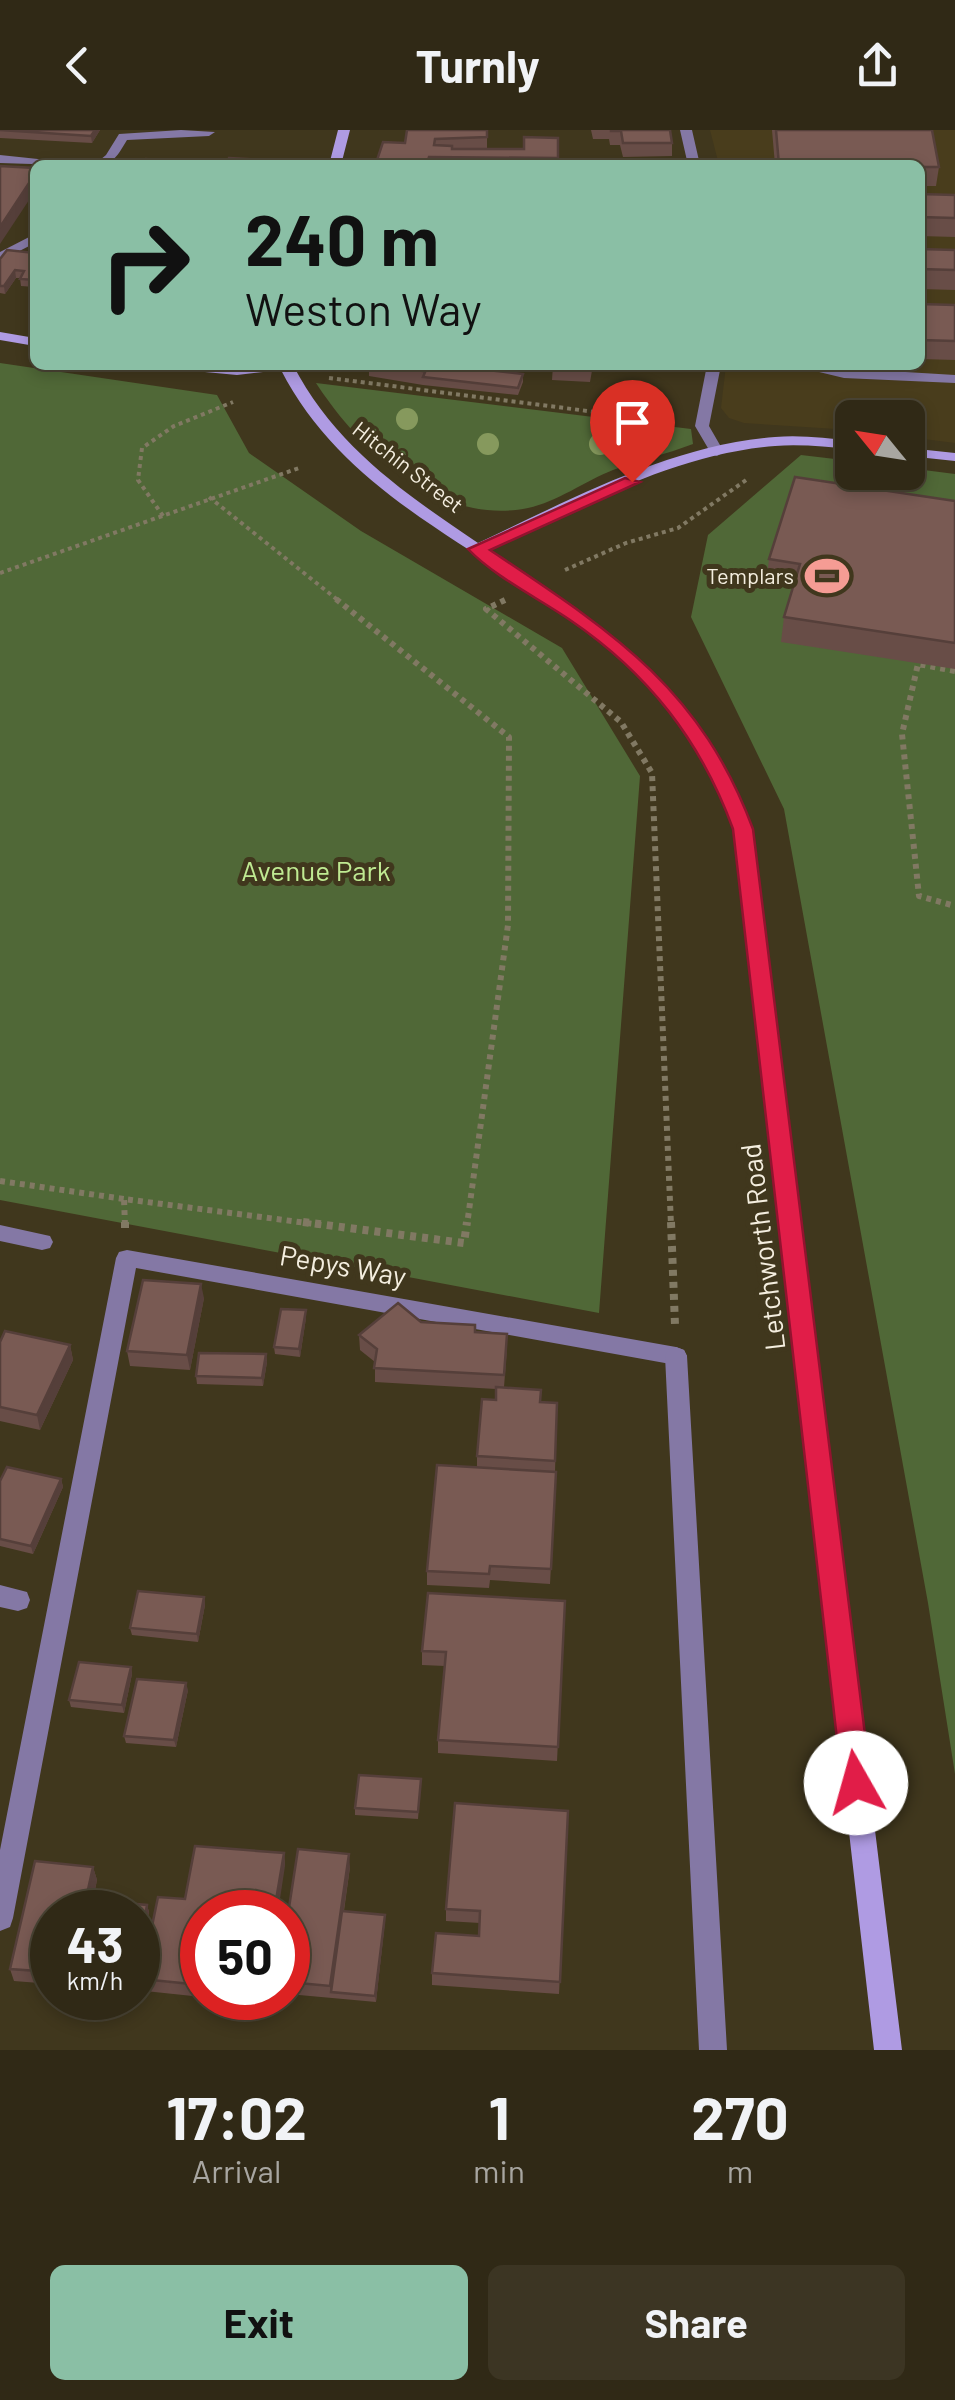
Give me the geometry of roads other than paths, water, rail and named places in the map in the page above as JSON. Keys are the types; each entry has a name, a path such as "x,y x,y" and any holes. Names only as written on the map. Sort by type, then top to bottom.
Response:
{"main road":[{"path":"336,160 344,130"},
{"path":"0,336 30,341"},
{"name":"Hitchin Street","path":"288,370 308,408 343,450 477,549"},
{"path":"477,549 603,491 717,452 798,440 835,443"},
{"path":"925,454 955,458"},
{"name":"Letchworth Road","path":"477,549 598,630 649,677 691,724 724,779 743,829 888,2050"}],"street":[{"path":"686,130 693,160"},
{"path":"107,160 125,133 210,132"},
{"path":"0,159 30,162"},
{"path":"0,257 30,241"},
{"path":"713,370 702,426 717,452"},
{"path":"823,370 955,379"},
{"path":"0,1233 42,1242"},
{"name":"Pepys Way","path":"0,1918 127,1258 676,1356 713,2050"}],"place":[{"name":"Templars","path":"827,576"}],"park label":[{"name":"Avenue Park","path":"316,871"}]}
